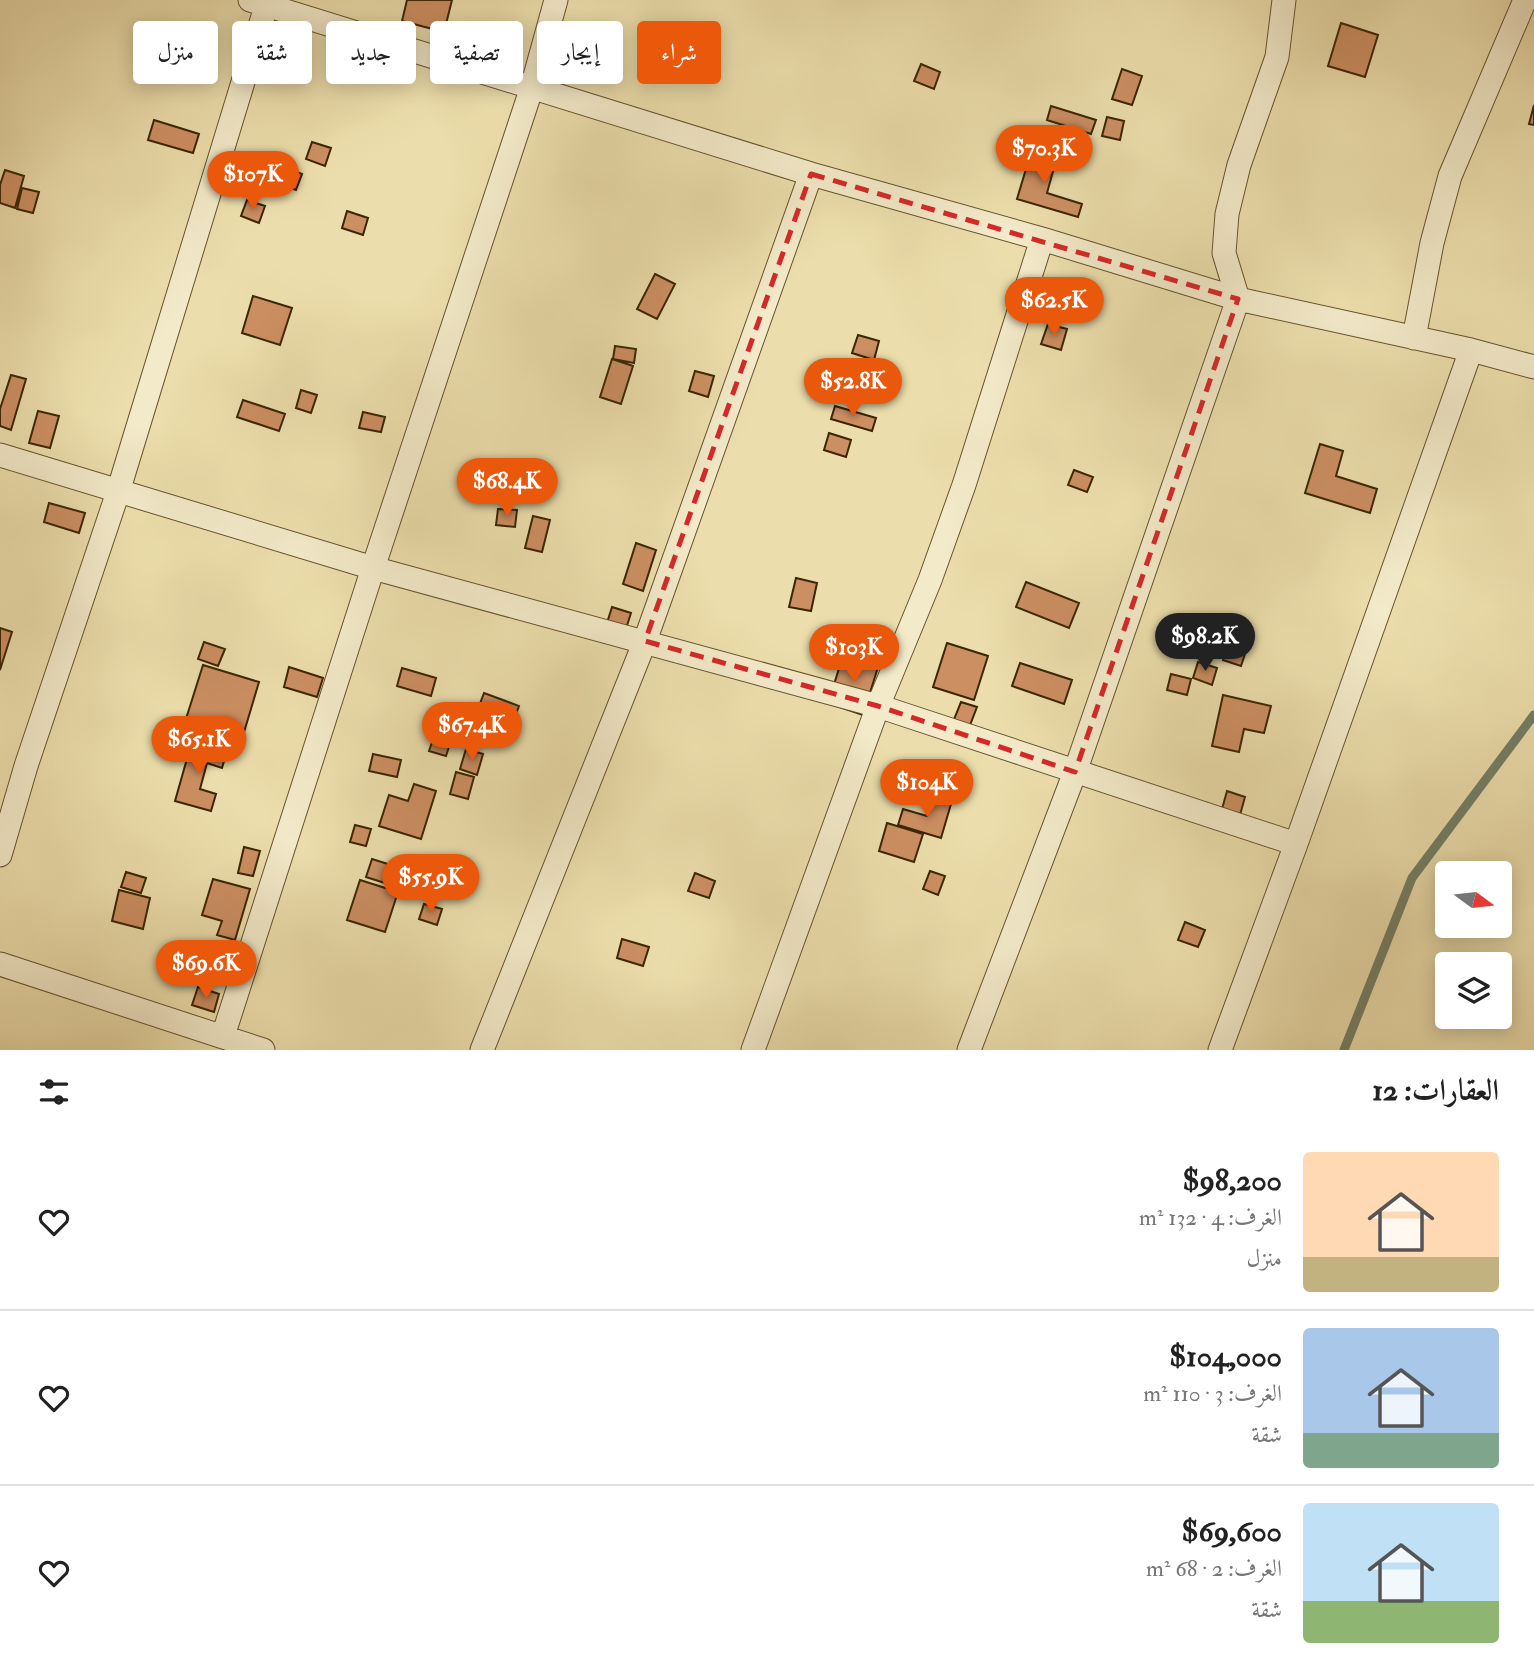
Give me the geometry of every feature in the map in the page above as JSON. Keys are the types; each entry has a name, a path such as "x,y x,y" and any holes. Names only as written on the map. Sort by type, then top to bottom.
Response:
{"street":[{"path":"223,1036 373,568 532,87 556,0"},
{"path":"969,1050 1075,772 1238,299 1224,253 1227,214 1239,164 1277,57 1284,0"},
{"path":"1414,338 1432,243 1450,176 1524,0"},
{"path":"0,855 26,766 118,492 262,2 811,174 1042,239 1238,299 1471,350 1534,367"},
{"path":"482,1050 645,641 811,174"},
{"path":"753,1050 878,706 930,580 964,485 1042,239"},
{"path":"1220,1050 1471,350"},
{"path":"0,455 373,568 878,706 1296,844"},
{"path":"0,964 263,1050"}],"highlighted area":[{"path":"811,174 1238,299 1075,772 878,706 645,641"}],"building":[{"path":"407,0 452,0 447,21 430,21 430,28 416,25 416,21 402,21"},
{"path":"1341,23 1378,35 1365,77 1328,66"},
{"path":"921,64 940,72 934,89 914,81"},
{"path":"1122,69 1142,76 1132,105 1112,99"},
{"path":"1534,105 1534,125 1529,124"},
{"path":"1051,106 1096,120 1091,134 1047,120"},
{"path":"1107,117 1124,121 1120,140 1102,136"},
{"path":"154,120 199,134 193,153 148,140"},
{"path":"312,142 331,148 325,166 306,159"},
{"path":"1032,149 1057,157 1047,193 1082,204 1078,217 1017,199"},
{"path":"285,167 302,174 296,190 279,184"},
{"path":"5,170 24,176 15,208 0,203 0,185"},
{"path":"22,188 39,192 33,213 17,209"},
{"path":"247,200 265,206 259,223 241,216"},
{"path":"347,211 368,218 363,235 342,228"},
{"path":"655,274 675,284 657,319 637,309"},
{"path":"253,296 292,308 280,345 242,333"},
{"path":"1048,324 1067,329 1061,350 1041,344"},
{"path":"858,335 879,341 874,360 852,353"},
{"path":"615,346 636,349 634,363 613,359"},
{"path":"612,359 633,366 621,404 600,397"},
{"path":"695,371 714,376 708,397 689,391"},
{"path":"11,375 26,379 11,430 0,426 0,409"},
{"path":"845,380 865,386 859,404 839,398"},
{"path":"301,390 317,395 311,413 296,408"},
{"path":"243,400 285,414 279,431 237,417"},
{"path":"835,406 876,418 872,431 831,419"},
{"path":"38,411 59,416 50,448 29,443"},
{"path":"363,412 385,417 381,432 359,428"},
{"path":"829,433 851,440 846,457 824,450"},
{"path":"1320,444 1343,451 1336,476 1377,489 1370,513 1305,493"},
{"path":"1074,470 1093,477 1087,492 1068,485"},
{"path":"49,503 85,513 79,533 44,522"},
{"path":"498,509 517,510 515,527 496,525"},
{"path":"533,516 550,520 542,552 525,548"},
{"path":"636,543 656,550 643,591 623,584"},
{"path":"796,578 817,583 811,611 789,607"},
{"path":"1026,582 1079,603 1069,628 1016,607"},
{"path":"612,607 631,613 625,632 606,626"},
{"path":"0,628 12,632 0,670"},
{"path":"204,642 225,649 218,666 198,659"},
{"path":"1229,642 1247,648 1241,666 1223,660"},
{"path":"947,643 988,656 974,700 933,687"},
{"path":"853,644 878,650 875,660 851,653"},
{"path":"844,653 879,664 863,715 828,703"},
{"path":"1198,662 1217,668 1212,685 1193,678"},
{"path":"1020,663 1072,680 1064,704 1012,686"},
{"path":"203,665 259,682 242,739 185,722"},
{"path":"289,667 323,678 317,697 284,687"},
{"path":"402,668 436,678 431,696 397,686"},
{"path":"1171,674 1191,679 1187,695 1167,690"},
{"path":"484,693 519,706 513,722 478,709"},
{"path":"1223,695 1271,706 1264,733 1244,729 1239,752 1212,746"},
{"path":"961,702 977,707 967,733 951,727"},
{"path":"441,716 457,722 446,756 429,751"},
{"path":"192,741 227,751 222,768 207,763 200,789 216,794 211,811 175,801"},
{"path":"466,749 483,754 477,775 460,769"},
{"path":"373,754 401,760 397,777 369,771"},
{"path":"456,772 474,777 468,799 450,794"},
{"path":"414,784 436,791 421,839 379,826 389,795 408,801"},
{"path":"1227,791 1245,797 1240,815 1222,809"},
{"path":"932,799 951,804 941,838 898,825 903,809 927,816"},
{"path":"887,823 923,834 914,862 879,851"},
{"path":"355,825 371,829 366,846 350,842"},
{"path":"244,847 260,851 253,876 238,873"},
{"path":"372,859 413,872 407,890 366,877"},
{"path":"930,871 945,876 938,895 923,889"},
{"path":"126,872 146,878 141,893 121,887"},
{"path":"695,873 715,881 709,898 688,891"},
{"path":"213,879 250,889 235,940 217,935 222,921 202,915"},
{"path":"360,880 398,892 385,932 347,920"},
{"path":"119,890 150,898 143,929 112,921"},
{"path":"424,904 442,909 437,925 419,919"},
{"path":"1185,922 1205,930 1198,947 1178,940"},
{"path":"622,939 649,947 643,966 617,958"},
{"path":"198,987 219,994 214,1012 192,1005"}],"waterway":[{"path":"1344,1050 1412,878 1534,715"}]}
